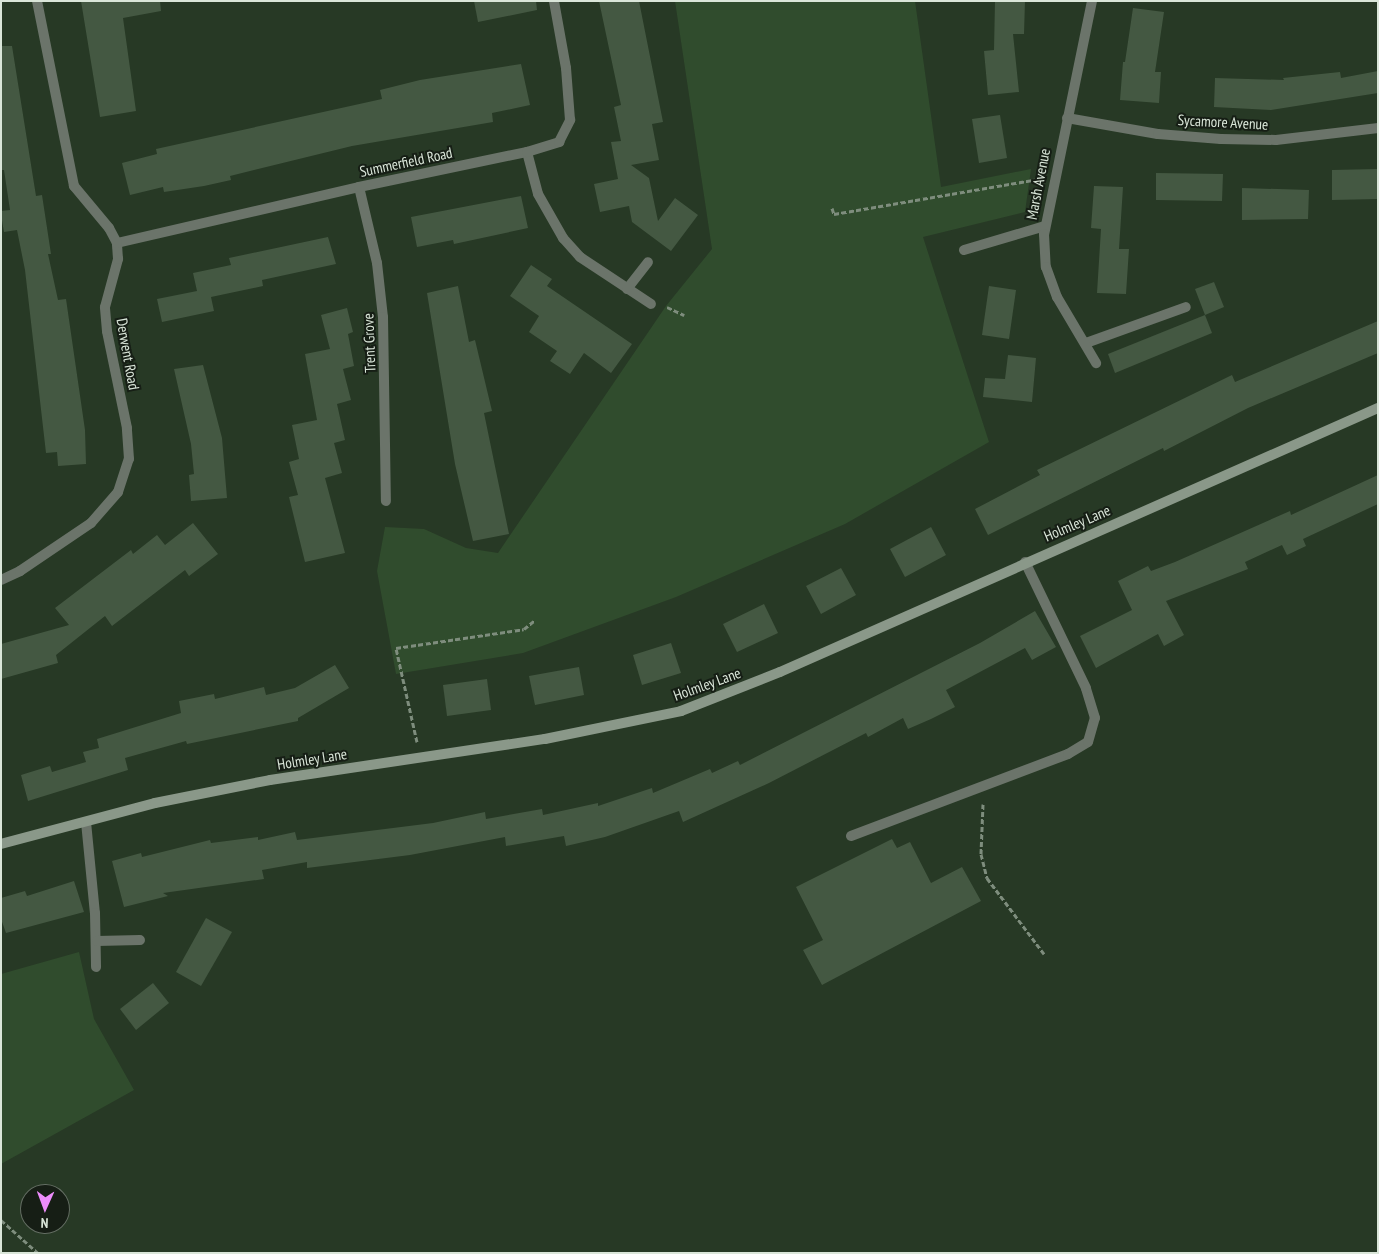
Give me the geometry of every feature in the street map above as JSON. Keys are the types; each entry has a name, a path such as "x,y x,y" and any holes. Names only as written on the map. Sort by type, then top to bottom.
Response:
{"main road":[{"name":"Holmley Lane","path":"1,844 155,803 270,780 545,739 681,711 772,676 1025,562 1378,408"}],"street":[{"path":"37,1 74,186 109,228 117,243"},
{"name":"Summerfield Road","path":"117,243 359,187 527,152 558,142 570,120 566,68 554,1"},
{"name":"Marsh Avenue","path":"1092,1 1045,226 1046,267 1057,297 1086,343 1096,363"},
{"name":"Sycamore Avenue","path":"1067,118 1158,134 1221,139 1276,140 1378,128"},
{"path":"527,152 538,194 564,238 580,257 651,304"},
{"name":"Trent Grove","path":"359,187 377,263 383,317 386,501"},
{"path":"964,250 1045,226"},
{"name":"Derwent Road","path":"1,580 20,571 91,523 107,506 125,478 129,459 127,428 106,331 106,307 118,259 117,243"},
{"path":"627,288 648,262"},
{"path":"1086,343 1186,307"},
{"path":"851,836 1068,754 1088,742 1092,734 1095,718 1086,688 1025,562"},
{"path":"86,822 97,941 96,967"},
{"path":"97,941 140,940"}],"path":[{"path":"832,208 834,214 1054,177"},
{"path":"421,757 396,648 524,629 535,620"},
{"path":"984,786 981,854 987,878 1044,954"},
{"path":"1,1220 38,1253"}],"green space":[{"path":"675,1 915,1 941,187 1031,169 1025,212 923,237 989,442 845,524 676,597 523,653 396,674 377,571 385,527 424,529 466,548 498,553 666,306 712,249"},
{"path":"79,952 94,1019 134,1090 1,1164 1,974"}],"building":[{"path":"81,1 160,1 161,11 123,18 136,111 100,117"},
{"path":"474,1 536,1 537,10 478,22"},
{"path":"599,1 639,1 663,122 652,124 659,160 631,165 649,178 658,221 675,198 698,215 671,251 632,222 629,206 600,212 594,184 618,179 611,142 621,141 614,107 621,105"},
{"path":"995,1 1025,1 1024,34 1013,34 1019,92 988,95 984,51 994,50"},
{"path":"1133,8 1164,12 1155,72 1161,72 1159,103 1120,100 1123,62 1125,62"},
{"path":"1,46 12,46 36,196 42,195 51,254 48,254 58,300 66,299 85,430 86,464 58,466 57,452 46,453 25,270 17,230 4,232 1,215 1,211 10,210 4,170 1,170"},
{"path":"521,64 530,105 492,113 493,122 352,146 230,176 231,180 204,186 164,192 163,187 130,195 122,163 157,154 156,149 382,99 380,90 420,80"},
{"path":"1378,71 1378,93 1271,110 1214,107 1215,78 1284,80 1283,78 1340,72 1341,78"},
{"path":"1000,115 1007,158 979,163 972,119"},
{"path":"1378,169 1378,199 1332,200 1332,170"},
{"path":"1156,173 1223,174 1222,201 1156,200"},
{"path":"1094,186 1123,187 1119,249 1129,249 1126,294 1097,293 1101,229 1091,228"},
{"path":"1242,188 1309,190 1308,219 1242,220"},
{"path":"521,196 528,228 454,244 453,240 417,247 411,217"},
{"path":"328,237 336,264 262,280 263,286 211,297 214,311 162,322 157,299 197,291 193,273 231,265 229,258"},
{"path":"531,265 552,279 547,286 632,344 611,373 584,353 570,374 550,361 557,351 529,332 539,316 510,296"},
{"path":"1214,282 1224,307 1205,315 1195,289"},
{"path":"458,286 469,342 475,340 492,411 484,413 509,534 473,541 455,464 427,293"},
{"path":"989,286 1016,290 1009,339 982,335"},
{"path":"347,308 353,332 348,334 354,366 343,369 351,400 337,404 345,440 334,443 342,473 325,478 345,553 305,562 289,497 298,495 289,462 299,459 292,425 317,420 305,354 330,349 321,315"},
{"path":"1205,315 1212,333 1115,373 1108,354"},
{"path":"1378,321 1378,353 1248,408 1164,451 1163,448 988,535 975,509 1040,475 1037,470 1232,375 1235,382"},
{"path":"1008,355 1036,358 1032,402 983,397 985,378 1005,379"},
{"path":"203,365 222,438 227,498 191,501 189,475 194,474 191,444 174,369"},
{"path":"1378,475 1378,504 1303,539 1306,546 1287,555 1282,545 1245,562 1248,569 1166,601 1184,635 1164,646 1158,634 1096,668 1080,636 1132,610 1118,581 1148,566 1151,571 1175,562 1290,511 1291,515"},
{"path":"193,523 218,554 189,576 185,570 112,626 105,616 56,655 58,663 1,679 1,644 69,625 55,608 131,550 133,554 157,535 165,545"},
{"path":"931,527 946,555 905,577 890,549"},
{"path":"841,568 856,595 821,614 806,586"},
{"path":"764,604 778,633 737,652 723,624"},
{"path":"1035,611 1056,647 1032,660 1025,648 946,690 955,707 908,729 903,718 868,737 866,733 769,783 683,822 679,811 605,837 566,846 564,836 506,846 505,837 410,855 307,868 307,862 262,870 264,879 163,893 168,896 124,907 112,861 141,853 142,857 210,840 211,843 258,837 258,840 295,832 297,840 433,823 485,812 486,819 542,809 543,815 598,803 598,806 652,788 653,793 710,769 712,773 738,761 740,765 980,643"},
{"path":"671,643 681,673 642,685 633,655"},
{"path":"335,665 349,688 298,718 298,721 187,744 186,741 125,758 128,770 28,801 21,775 50,766 52,772 86,762 83,752 99,748 97,739 181,713 179,701 214,694 215,699 264,687 266,695 295,688"},
{"path":"579,667 584,695 535,705 529,676"},
{"path":"487,679 491,710 447,716 443,685"},
{"path":"892,839 897,848 910,842 931,883 962,867 981,901 822,985 803,950 823,940 796,887"},
{"path":"74,881 84,912 6,933 1,919 1,898 25,891 27,896"},
{"path":"206,918 232,932 201,986 176,972"},
{"path":"153,983 169,1003 136,1030 120,1009"}]}
